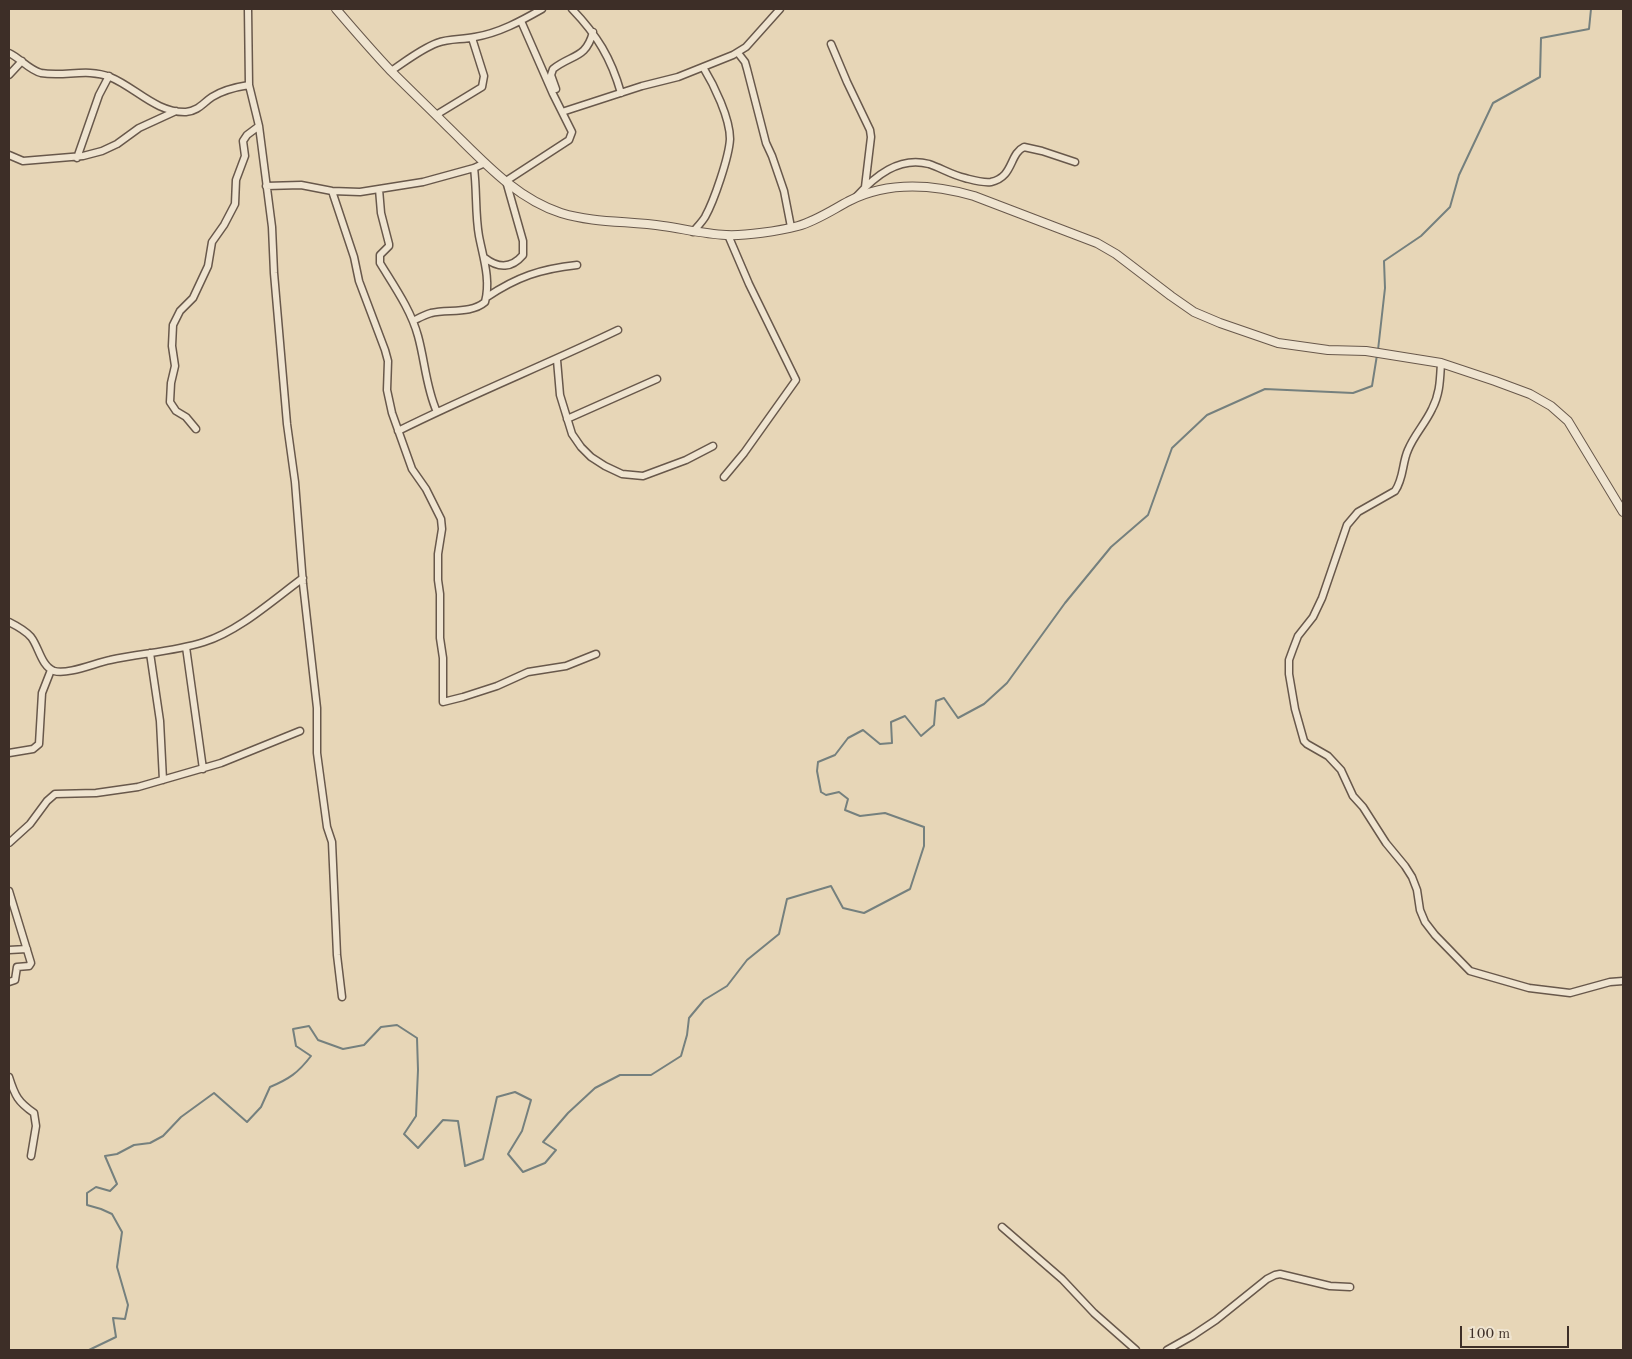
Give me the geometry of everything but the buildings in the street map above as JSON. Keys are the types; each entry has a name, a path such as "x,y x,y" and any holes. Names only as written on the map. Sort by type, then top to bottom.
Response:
{"street":[{"path":"248,9 249,85 259,126 272,226 274,273 287,424 296,491 317,708 317,753 327,827 332,842 337,955 342,997"},
{"path":"336,9 392,71 485,163 535,202 562,213 583,218 661,226 728,236 799,226 871,191 905,186 956,191 974,196 1097,243 1116,254 1194,312 1220,323 1278,343 1328,350 1366,351 1442,363 1517,388 1551,406 1568,421 1623,512"},
{"path":"392,71 435,44 446,40 485,35 522,20 542,9"},
{"path":"572,9 593,32 614,70 621,93"},
{"path":"562,112 670,79 738,52 746,46 780,9"},
{"path":"506,181 561,145 571,137 572,132 553,94 522,20"},
{"path":"553,94 556,89 551,75 553,70 588,47 593,32"},
{"path":"436,115 482,87 484,76 472,38"},
{"path":"831,44 870,130 871,137 865,187"},
{"path":"738,52 745,62 766,143 784,191 791,227"},
{"path":"9,53 33,70 42,73 94,72 109,76 157,105 176,111 187,112 196,109 212,97 223,92 249,85"},
{"path":"9,75 22,61"},
{"path":"693,232 704,218 716,192 730,141 722,109 703,67"},
{"path":"76,158 109,76"},
{"path":"9,155 23,161 76,158 102,151 117,144 139,128 176,111"},
{"path":"196,429 186,417 176,411 170,402 175,366 172,346 173,325 180,311 193,298 208,266 212,242 235,204 236,180 245,156 243,141 247,135 259,126"},
{"path":"855,198 865,187 890,168 902,164 929,164 954,176 979,182 993,181 1003,176 1010,169 1018,152 1024,147 1075,162"},
{"path":"266,186 301,185 348,193 378,190 423,182 474,168 485,163"},
{"path":"413,321 431,313 478,307 485,302 485,258 479,235 474,168"},
{"path":"485,258 499,267 514,264 523,255 523,241 506,181"},
{"path":"378,190 381,213 389,244 380,255 380,263 413,321 421,346 432,399 437,412"},
{"path":"332,191 354,257 359,281 388,360 387,390 398,431 412,469 426,489 441,519 442,529 438,554 438,574 440,638 443,658 443,702 497,686 528,672 566,666 596,654"},
{"path":"724,477 739,460 796,380 749,284 728,236"},
{"path":"486,297 517,278 559,267 577,265"},
{"path":"398,431 557,360 618,330"},
{"path":"557,360 560,395 566,419 572,434 591,457 622,474 642,476 686,460 713,446"},
{"path":"1442,363 1440,391 1432,410 1414,436 1398,486 1395,490 1358,512 1347,525 1322,598 1313,618 1298,636 1293,649 1289,674 1301,732 1307,744 1328,756 1341,770 1353,796 1363,807 1386,843 1412,877 1425,922 1470,971 1529,988 1570,993 1610,982 1623,981"},
{"path":"566,419 657,379"},
{"path":"9,622 22,629 31,638 39,654 51,670 61,672 110,660 186,647 208,641 233,629 303,578"},
{"path":"186,647 203,769"},
{"path":"150,653 160,721 164,780"},
{"path":"9,753 33,749 39,744 42,693 51,670"},
{"path":"9,843 30,824 47,801 55,794 96,793 138,787 221,763 300,730"},
{"path":"9,891 30,965 17,967 15,980 9,982"},
{"path":"9,950 27,949"},
{"path":"9,1077 13,1092 18,1100 34,1113 36,1126 31,1156"},
{"path":"1002,1227 1062,1279 1094,1313 1136,1350"},
{"path":"1167,1350 1216,1320 1275,1275 1280,1274 1330,1286 1350,1287"}],"waterway":[{"path":"1378,350 1385,288 1384,261 1421,236 1450,207 1459,175 1493,103 1540,77 1541,38 1589,29 1591,9"},
{"path":"89,1350 116,1337 113,1318 125,1319 128,1305 117,1267 122,1232 112,1214 87,1205 87,1193 96,1187 110,1191 117,1184 105,1156 117,1154 134,1145 150,1143 163,1136 181,1117 214,1093 247,1122 261,1107 270,1087 293,1075 311,1056 296,1046 293,1029 309,1026 318,1040 343,1049 364,1045 381,1027 397,1025 417,1038 416,1116 404,1134 418,1148 443,1120 458,1121 465,1166 483,1159 497,1097 515,1092 531,1100 522,1131 508,1154 523,1172 545,1163 556,1150 543,1142 568,1113 595,1088 620,1075 651,1075 681,1056 687,1035 689,1018 704,1000 727,986 747,960 779,934 787,899 831,886 843,908 864,913 910,889 924,846 924,827 885,813 860,816 845,810 848,799 839,792 826,795 821,792 817,771 818,762 835,755 848,738 863,730 880,744 892,743 891,722 905,716 921,736 934,725 936,701 944,698 958,718 984,704 1007,683 1065,603 1111,547 1148,515 1172,448 1207,415 1265,389 1353,393 1372,386 1377,355"}]}
